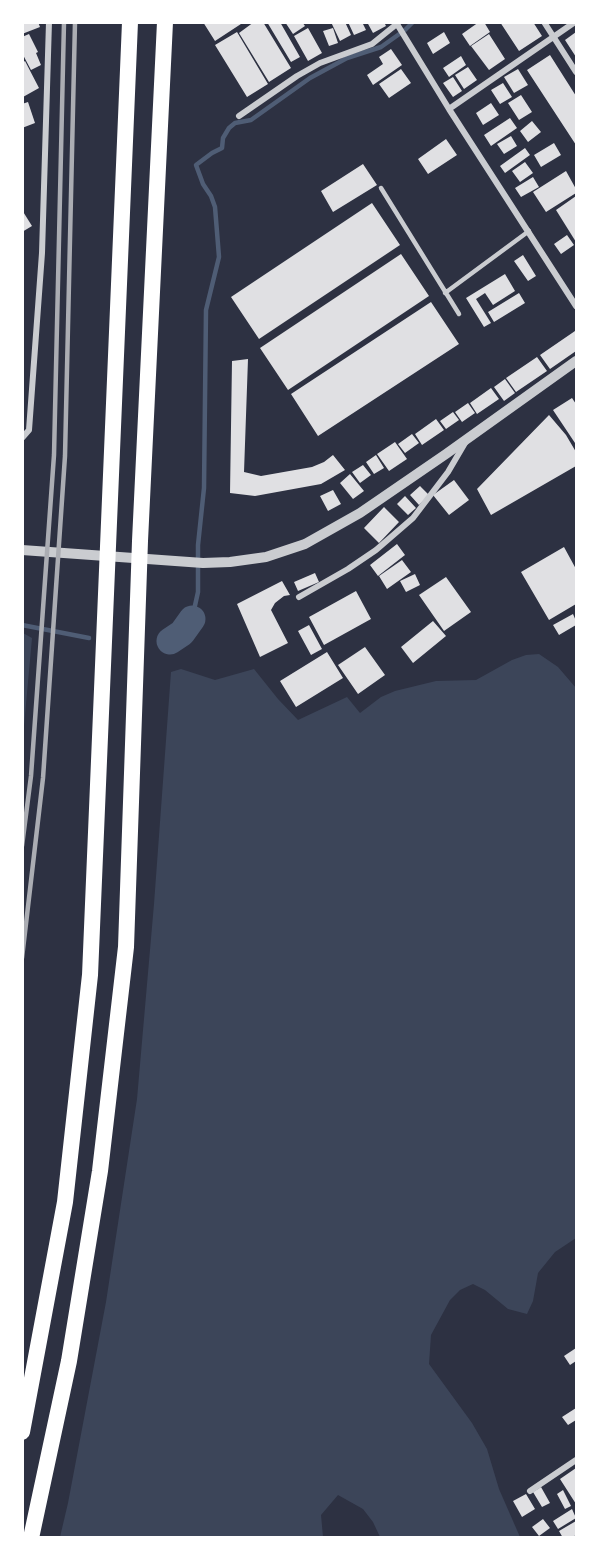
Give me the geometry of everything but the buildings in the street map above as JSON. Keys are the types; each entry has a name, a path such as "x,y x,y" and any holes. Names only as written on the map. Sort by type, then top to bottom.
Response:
{"highway":[{"path":"22,1432 65,1202 90,975 130,22"},
{"path":"31,1538 69,1361 100,1171 126,947 140,541 165,22"}],"street":[{"path":"22,438 29,430 42,254 49,22"},
{"path":"544,22 576,72"},
{"path":"449,109 575,22"},
{"path":"239,116 297,76 320,63 372,44 398,24 449,109 576,306"},
{"path":"22,550 203,563 266,557 305,544 360,513 576,361"},
{"path":"299,597 376,550 413,518 448,472 467,439"},
{"path":"530,1491 576,1460"}],"lane":[{"path":"381,188 459,314"},
{"path":"445,293 529,231"}],"shaded area":[{"path":"23,633 32,638 23,737"},
{"path":"539,654 558,667 576,688 576,1238 555,1252 538,1273 533,1301 527,1314 508,1309 485,1290 473,1284 460,1290 450,1300 431,1335 429,1364 472,1423 487,1449 499,1489 520,1537 380,1537 373,1522 363,1509 338,1495 321,1515 323,1537 60,1537 106,1302 137,1099 171,672 181,669 215,680 254,669 298,720 347,697 360,713 381,697 395,691 436,681 476,680 512,660 526,655"}],"waterway":[{"path":"192,619 198,592 198,545 204,488 206,310 219,257 215,207 196,165 222,148 223,138 235,123 251,120 310,78 347,58 381,47 413,22"},
{"path":"170,641 182,633 192,619"},
{"path":"22,625 89,638"}],"railway":[{"path":"22,846 31,776 54,455 64,22"},
{"path":"22,958 43,778 65,456 75,22"}]}
